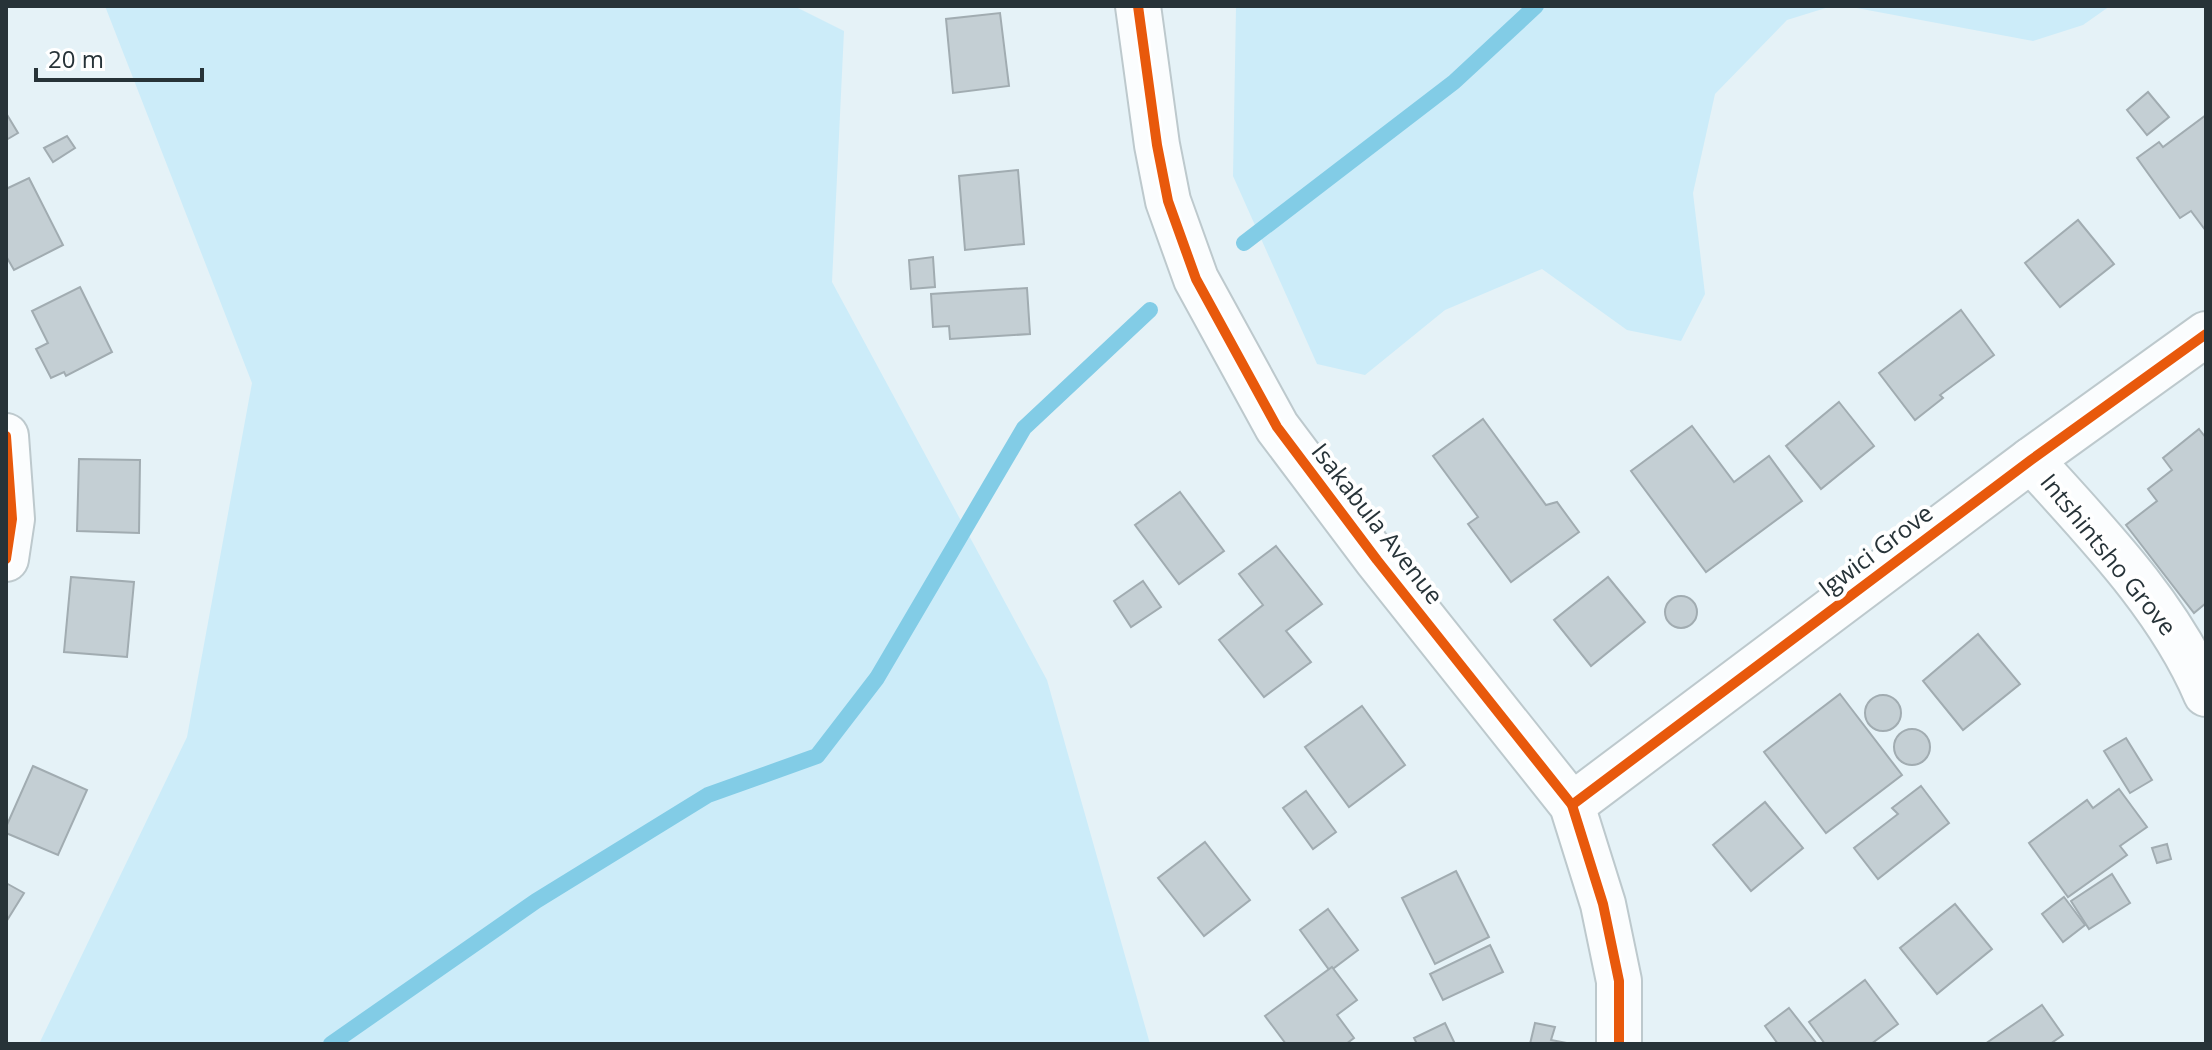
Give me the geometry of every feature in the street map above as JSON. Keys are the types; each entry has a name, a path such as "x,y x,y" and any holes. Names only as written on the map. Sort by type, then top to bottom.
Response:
{"street":[{"name":"Isakabula Avenue","path":"1138,6 1165,187 1196,279 1277,427 1377,560 1572,805 1603,904 1619,981 1619,1044"},
{"name":"Igwici Grove","path":"1572,805 2031,460 2206,334"},
{"path":"6,436 12,519 6,559"},
{"name":"Intshintsho Grove","path":"2031,460 2095,532 2151,602 2194,667 2206,694"}],"shaded area":[{"path":"105,6 794,6 844,31 832,282 1047,680 1150,1044 39,1044 187,737 252,383"},
{"path":"1238,6 1832,6 1787,20 1715,94 1693,193 1705,294 1681,341 1627,330 1542,269 1445,310 1365,375 1317,364 1233,176"},
{"path":"1846,6 2110,6 2083,25 2033,41"}],"building":[{"path":"1000,13 1009,86 953,93 946,19"},
{"path":"2148,92 2169,117 2147,135 2127,110"},
{"path":"6,113 18,133 6,140"},
{"path":"2206,115 2206,231 2191,211 2180,218 2137,158 2159,142 2163,147"},
{"path":"67,136 75,148 53,162 44,148"},
{"path":"1018,170 1024,244 965,250 959,176"},
{"path":"29,178 63,245 14,270 6,256 6,189"},
{"path":"2078,220 2114,264 2060,307 2025,263"},
{"path":"933,257 935,287 911,289 909,260"},
{"path":"80,287 112,352 66,376 64,372 51,378 36,349 48,343 32,311"},
{"path":"1027,288 1030,334 950,339 949,326 933,327 931,294"},
{"path":"1961,310 1994,355 1940,395 1943,398 1915,420 1879,373"},
{"path":"1839,402 1874,446 1821,489 1786,446"},
{"path":"1483,419 1546,505 1557,502 1579,532 1511,582 1468,524 1478,517 1433,456"},
{"path":"1692,426 1734,482 1769,456 1802,501 1706,572 1631,471"},
{"path":"2199,429 2206,438 2206,603 2194,613 2126,525 2157,501 2148,489 2172,470 2163,458"},
{"path":"79,459 140,460 139,533 77,531"},
{"path":"1180,492 1224,551 1179,584 1135,525"},
{"path":"1276,546 1322,604 1286,631 1311,662 1264,697 1219,640 1263,605 1239,574"},
{"path":"71,577 134,582 127,657 64,652"},
{"path":"1608,577 1645,622 1591,666 1554,620"},
{"path":"1143,581 1161,607 1131,627 1114,601"},
{"path":"1681,596 1692,601 1697,612 1692,623 1681,628 1670,623 1665,612 1670,601"},
{"path":"1978,634 2020,684 1963,730 1923,681"},
{"path":"1840,694 1902,775 1826,833 1764,752"},
{"path":"1883,695 1896,700 1901,713 1896,726 1883,731 1870,726 1865,713 1870,700"},
{"path":"1362,706 1405,765 1349,807 1305,747"},
{"path":"1912,729 1925,734 1930,747 1925,760 1912,765 1899,760 1894,747 1899,734"},
{"path":"2126,738 2152,780 2130,793 2104,751"},
{"path":"33,766 87,790 58,855 6,833"},
{"path":"1921,786 1949,823 1878,879 1854,848 1898,814 1892,808"},
{"path":"2119,789 2147,827 2120,846 2127,855 2068,897 2029,843 2087,800 2093,808"},
{"path":"1306,791 1336,832 1313,849 1283,808"},
{"path":"1765,802 1803,848 1751,891 1713,845"},
{"path":"1205,842 1250,900 1204,936 1158,878"},
{"path":"2167,844 2171,859 2157,863 2152,848"},
{"path":"1456,871 1489,937 1435,964 1402,898"},
{"path":"2112,874 2130,903 2089,929 2071,901"},
{"path":"6,883 24,893 6,922"},
{"path":"2064,897 2085,925 2063,942 2042,914"},
{"path":"1955,904 1992,949 1937,994 1900,948"},
{"path":"1328,909 1358,950 1330,971 1300,930"},
{"path":"1490,945 1503,972 1443,1000 1430,974"},
{"path":"1332,967 1357,1000 1337,1015 1354,1038 1346,1044 1286,1044 1265,1016"},
{"path":"1865,980 1898,1024 1871,1044 1825,1044 1809,1022"},
{"path":"2042,1005 2063,1035 2053,1042 2055,1044 1985,1044"},
{"path":"1789,1008 1817,1044 1778,1044 1765,1026"},
{"path":"1445,1023 1455,1044 1417,1044 1414,1038"},
{"path":"1535,1023 1555,1027 1551,1040 1572,1044 1530,1044"}],"waterway":[{"path":"1244,243 1454,82 1536,6"},
{"path":"331,1044 536,901 708,795 817,756 877,678 1024,428 1150,310"}],"cycle path":[{"path":"1138,6 1168,201 1196,279 1277,427 1377,560 1572,805 1603,904 1619,981 1619,1044"},
{"path":"1572,805 2031,460 2206,334"},
{"path":"6,436 12,519 6,559"}]}
